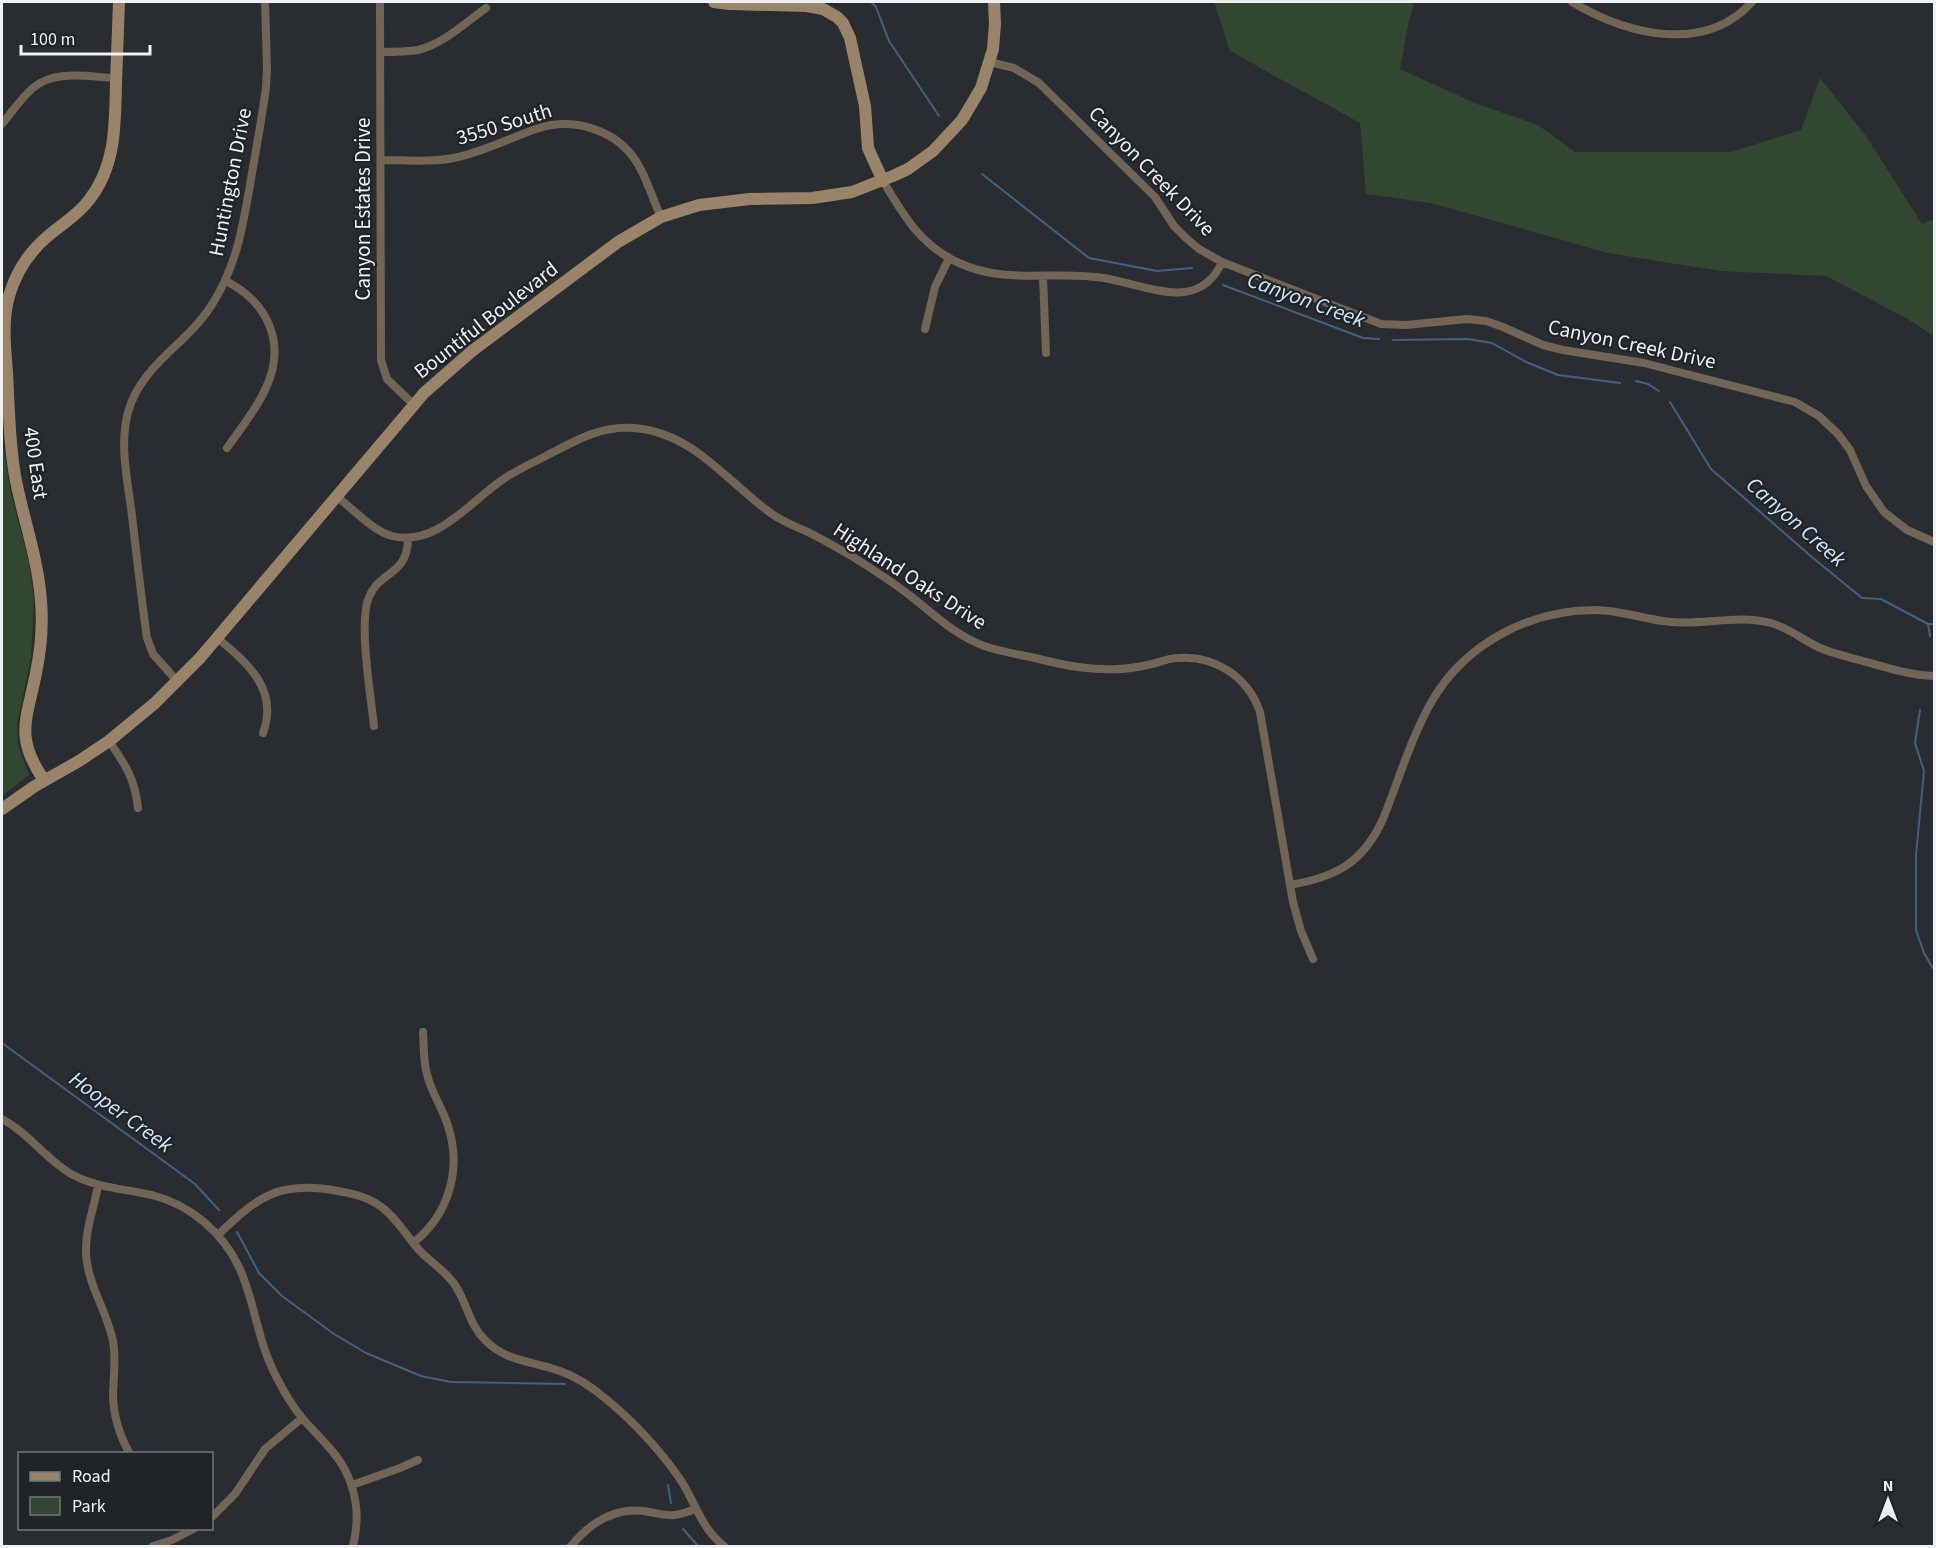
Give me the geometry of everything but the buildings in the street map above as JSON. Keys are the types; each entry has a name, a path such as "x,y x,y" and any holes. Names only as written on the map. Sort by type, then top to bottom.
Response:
{"main road":[{"name":"400 East","path":"44,780 31,758 25,737 25,718 39,655 42,617 38,572 19,495 5,409 4,325 9,296 16,277 30,254 82,208 99,185 108,165 113,147 119,2"},
{"path":"714,2 741,5 807,6 823,9 843,23 850,39 865,106 868,148 883,181"},
{"name":"Bountiful Boulevard","path":"2,809 44,780 109,741 149,708 177,682 217,638 413,404 447,371 481,344 618,242 661,217 683,209 724,201 838,195 883,181 921,160 954,131 976,99 990,62 995,37 994,2"}],"street":[{"name":"Huntington Drive","path":"177,682 153,654 147,638 124,434 131,403 143,379 182,341 209,309 226,281 235,256 242,231 265,98 267,68 265,2"},
{"name":"Canyon Estates Drive","path":"380,2 382,366 391,385 413,404"},
{"path":"1572,2 1614,23 1644,31 1671,34 1703,31 1722,25 1739,15 1752,2"},
{"path":"380,52 410,51 429,46 486,8"},
{"name":"Canyon Creek Drive","path":"990,62 1014,68 1039,83 1155,197 1174,226 1186,238 1199,249 1222,262 1381,324 1406,325 1467,319 1486,321 1544,345 1563,350 1644,363 1795,402 1819,416 1838,434 1850,450 1866,486 1884,512 1907,530 1935,542"},
{"path":"2,124 30,90 45,80 59,76 116,78"},
{"name":"3550 South","path":"381,160 452,159 544,126 581,125 607,134 628,152 639,167 661,217"},
{"path":"883,181 900,211 928,244 949,258 972,268 998,275 1090,276 1183,292 1196,289 1213,279 1222,262"},
{"path":"925,329 935,287 949,258"},
{"path":"1043,277 1046,353"},
{"path":"226,281 251,298 264,313 271,332 274,351 272,370 264,393 227,448"},
{"name":"Highland Oaks Drive","path":"408,538 432,532 502,480 588,434 619,428 646,429 666,434 686,443 771,513 859,561 908,594 951,629 979,644 1025,656 1093,669 1135,668 1172,658 1185,657 1208,661 1231,672 1250,692 1260,712 1290,885 1301,931 1313,959"},
{"path":"336,496 384,533 408,538 408,550 401,565 374,588 368,598 366,609 368,670 374,726"},
{"path":"1290,885 1330,875 1348,865 1363,852 1370,844 1383,819 1424,717 1440,688 1455,670 1480,648 1510,629 1532,620 1557,613 1592,610 1621,612 1669,622 1753,620 1781,627 1815,646 1834,653 1905,673 1935,676"},
{"path":"217,638 242,659 259,681 266,695 269,713 263,733"},
{"path":"109,741 131,774 138,808"},
{"path":"413,1243 428,1230 444,1206 451,1185 454,1164 448,1125 433,1094 426,1072 423,1032"},
{"path":"2,1119 21,1130 72,1174 99,1186 168,1200 195,1214 218,1235 232,1253 244,1276 262,1344 284,1391 302,1418 339,1459 352,1485 357,1522 353,1546"},
{"path":"99,1186 87,1238 87,1263 93,1288 111,1332 115,1357 113,1393 116,1416 129,1452"},
{"path":"218,1235 242,1212 260,1199 284,1189 311,1187 352,1194 373,1201 392,1215 413,1243 451,1279 474,1327 489,1345 511,1358 571,1375 588,1385 631,1421 653,1444 681,1481 705,1527 724,1546"},
{"path":"213,1516 235,1494 265,1449 302,1418"},
{"path":"352,1485 418,1460"},
{"path":"571,1546 591,1525 612,1514 635,1510 673,1516 695,1509"},
{"path":"153,1546 184,1531"}],"green space":[{"path":"1214,2 1414,2 1400,69 1477,104 1538,125 1575,152 1731,152 1801,130 1820,78 1866,136 1922,224 1934,219 1934,336 1906,318 1826,276 1720,271 1608,253 1431,203 1366,194 1360,123 1230,51"},
{"path":"4,449 11,494 29,563 34,601 31,657 17,724 18,745 29,775 2,796 2,451"}],"waterway":[{"name":"Canyon Creek","path":"871,2 876,7 889,41 939,116"},
{"name":"Canyon Creek","path":"982,174 1089,258 1157,271 1192,268"},
{"name":"Canyon Creek","path":"1223,285 1363,338 1379,339"},
{"name":"Canyon Creek","path":"1393,340 1468,339 1492,343 1526,362 1558,375 1620,383"},
{"name":"Canyon Creek","path":"1636,381 1648,384 1659,391"},
{"name":"Canyon Creek","path":"1670,402 1711,469 1813,558 1862,598 1881,599 1928,624 1934,624"},
{"path":"1928,624 1930,636"},
{"path":"1920,710 1915,743 1924,771 1916,855 1916,930 1924,953 1934,970"},
{"name":"Hooper Creek","path":"2,1043 195,1184 219,1210"},
{"name":"Hooper Creek","path":"237,1232 259,1273 282,1296 334,1334 366,1353 421,1376 451,1382 565,1384"},
{"name":"Hooper Creek","path":"668,1485 671,1503"},
{"name":"Hooper Creek","path":"683,1529 698,1546"}]}
